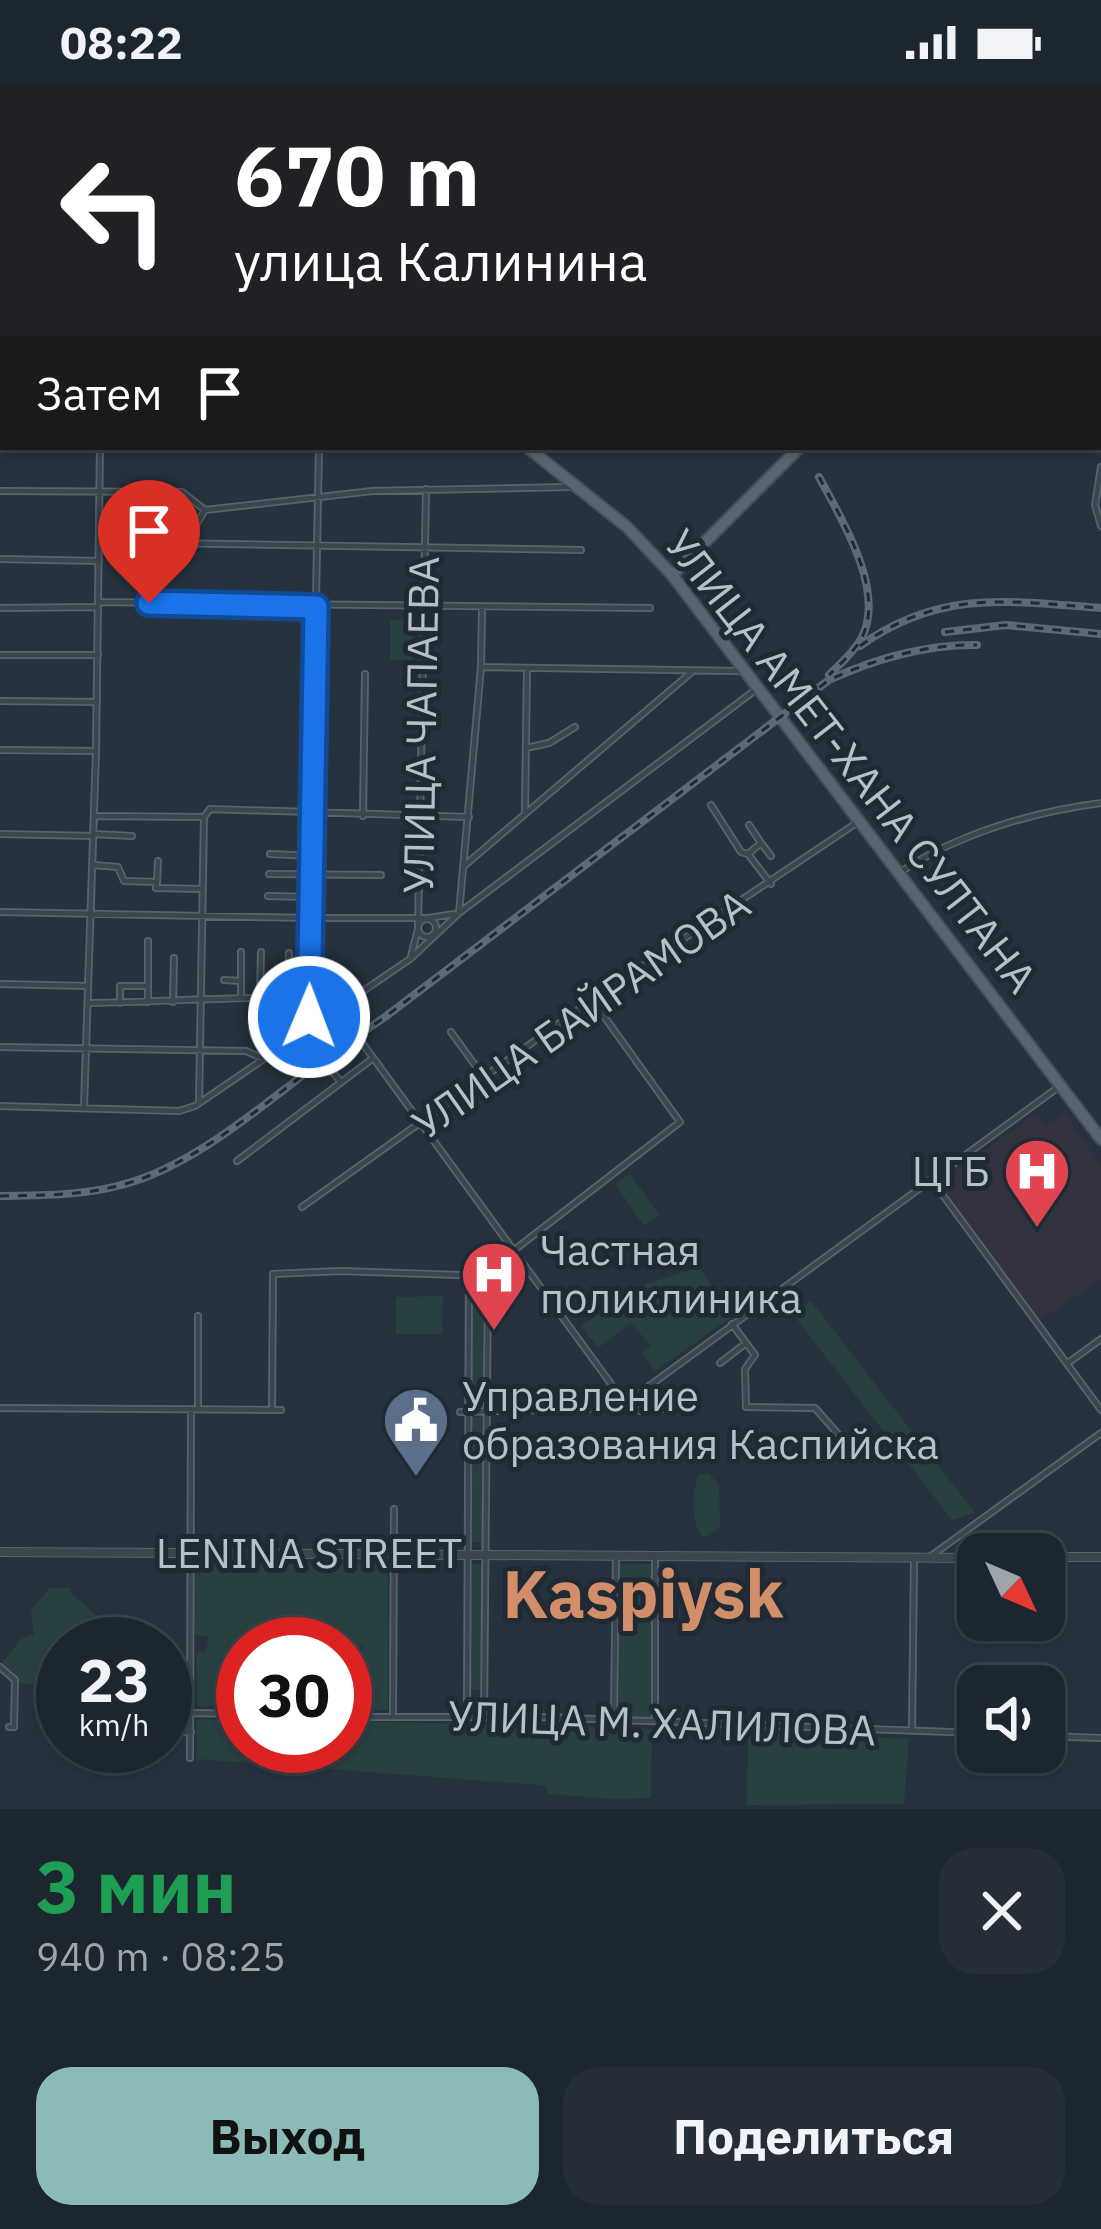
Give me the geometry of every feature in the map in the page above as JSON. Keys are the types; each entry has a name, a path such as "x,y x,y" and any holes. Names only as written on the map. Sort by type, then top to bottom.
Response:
{"main road":[{"name":"УЛИЦА АМЕТ-ХАНА СУЛТАНА","path":"531,450 627,527 672,575 1101,1138"},
{"path":"672,575 797,450"}],"street":[{"path":"84,1108 100,450"},
{"path":"316,1023 309,1017 308,998 319,450"},
{"path":"1101,467 1095,505 1101,526"},
{"path":"0,491 182,491 205,510 426,489 581,487"},
{"name":"УЛИЦА ЧАПАЕВА","path":"410,959 418,929 426,489"},
{"path":"149,603 205,510"},
{"path":"99,542 581,550"},
{"path":"0,559 99,561"},
{"path":"0,608 149,603 650,608"},
{"path":"459,913 482,608"},
{"path":"0,655 98,655"},
{"path":"481,667 745,671"},
{"path":"525,813 527,668"},
{"path":"464,866 693,671"},
{"path":"363,816 364,674"},
{"path":"0,1106 179,1111 199,1103 410,959 459,913 759,688"},
{"path":"0,701 97,702"},
{"path":"525,748 549,743 575,728"},
{"path":"0,750 96,751"},
{"path":"899,873 972,836 1101,802"},
{"path":"710,806 740,852 748,854 771,884"},
{"path":"199,1103 204,817 210,809 469,817"},
{"path":"94,816 204,817"},
{"name":"УЛИЦА БАЙРАМОВА","path":"302,1207 592,1000 861,820"},
{"path":"749,825 771,856"},
{"path":"0,834 132,836"},
{"path":"748,854 761,843"},
{"path":"269,854 312,856"},
{"path":"158,861 156,888 202,890"},
{"path":"93,865 118,867 124,881 157,882"},
{"path":"269,874 381,875"},
{"path":"268,896 311,897"},
{"path":"0,912 417,917 436,923 434,934"},
{"path":"434,934 423,936 418,929 421,921 459,913"},
{"path":"148,941 148,1002"},
{"path":"241,997 242,952"},
{"path":"260,997 261,952"},
{"path":"261,980 288,980 289,952"},
{"path":"173,1002 174,958"},
{"path":"224,980 241,981"},
{"path":"0,984 88,986"},
{"path":"120,1003 120,986 148,986"},
{"path":"88,1003 308,998"},
{"path":"484,1716 488,1276 513,1251 680,1122 592,1000"},
{"path":"339,1011 625,1403 640,1411 671,1408"},
{"path":"451,1032 483,1076"},
{"path":"0,1047 250,1051 263,1059"},
{"name":"УЛИЦА БАЙРАМОВА","path":"237,1162 372,1059"},
{"path":"329,1068 341,1082"},
{"path":"464,1412 619,1408 1060,1086"},
{"path":"931,1179 1101,1410"},
{"path":"472,1273 513,1251"},
{"path":"272,1407 273,1274 340,1270 488,1276"},
{"path":"467,1716 464,1412 472,1273"},
{"path":"190,1617 198,1316"},
{"path":"732,1324 755,1355 745,1369 746,1407 815,1408 838,1434"},
{"path":"1068,1364 1101,1339"},
{"path":"720,1363 746,1343"},
{"path":"0,1408 280,1410"},
{"path":"927,1560 1101,1433"},
{"path":"393,1716 394,1509"},
{"name":"LENINA STREET","path":"0,1552 957,1559"},
{"path":"656,1554 656,1721"},
{"path":"614,1720 616,1555"},
{"path":"1065,1557 1101,1558"},
{"path":"912,1731 914,1560"},
{"path":"0,1667 15,1680 14,1727 8,1727"},
{"name":"УЛИЦА М. ХАЛИЛОВА","path":"372,1716 957,1732"},
{"path":"1065,1737 1101,1738"}],"shaded area":[{"name":"ЦГБ","path":"1037,1113 1046,1125 1064,1113 1101,1164 1101,1279 1039,1321 938,1183"}],"green space":[{"path":"390,620 413,620 413,660 390,660"},
{"path":"630,1174 659,1215 644,1226 615,1184"},
{"path":"699,1267 733,1316 655,1371 642,1352 651,1345 630,1323 598,1348 581,1326 634,1288"},
{"path":"472,1280 483,1280 483,1400 472,1400"},
{"path":"443,1296 442,1334 396,1334 396,1297"},
{"path":"811,1301 975,1513 952,1520 792,1313"},
{"path":"471,1417 482,1417 482,1542 471,1542"},
{"path":"708,1473 719,1484 720,1527 702,1536 694,1515 694,1497 699,1475"},
{"path":"192,1562 388,1564 388,1710 372,1710 372,1617 216,1617 216,1706 197,1706 197,1652 206,1651 209,1637 192,1634"},
{"path":"472,1564 483,1564 482,1690 470,1690"},
{"path":"619,1564 653,1564 653,1717 619,1717"},
{"path":"50,1588 71,1588 98,1617 36,1617 36,1684 10,1682 0,1666 21,1639 34,1634 31,1610"},
{"path":"197,1719 216,1719 216,1760 197,1759"},
{"path":"372,1722 652,1729 651,1798 547,1794 547,1787 372,1772"},
{"path":"748,1732 909,1739 904,1804 747,1805"}],"railway":[{"path":"819,477 858,556 868,600 861,639 829,675"},
{"path":"860,646 918,615 947,607 1005,602 1101,608"},
{"path":"945,632 1006,625 1101,634"},
{"path":"315,1065 829,680 901,654 977,645"},
{"path":"0,1196 91,1191 148,1176 229,1131 327,1057"}],"place":[{"name":"ЦГБ","path":"1037,1230"},
{"name":"Частная поликлиника","path":"494,1333"},
{"name":"Управление образования Каспийска","path":"416,1479"}],"district":[{"name":"Kaspiysk","path":"643,1595"}],"route":[{"path":"149,603 316,607 309,1017"}]}
